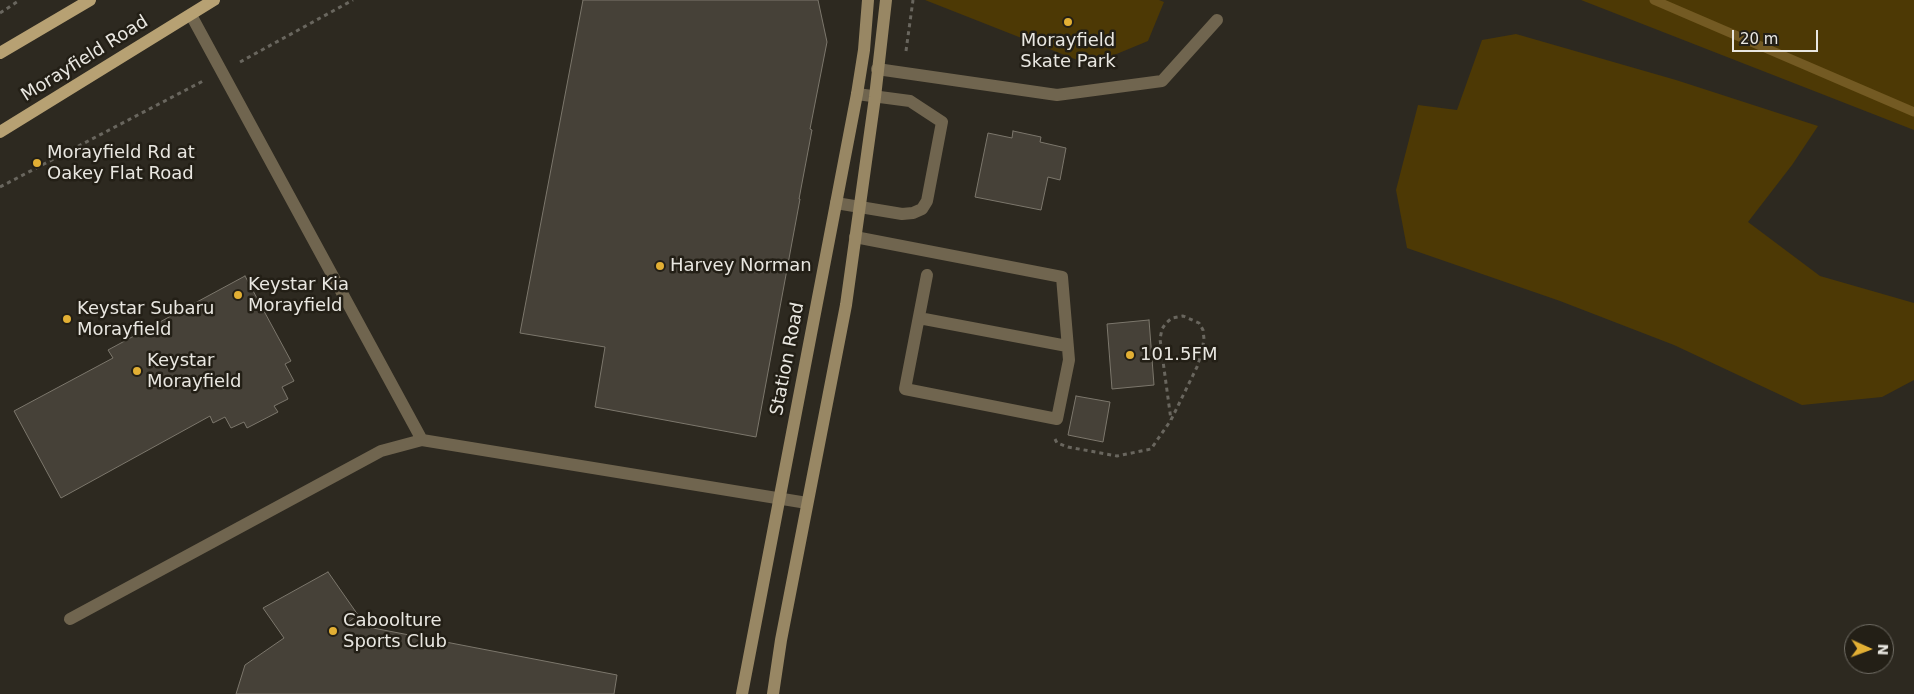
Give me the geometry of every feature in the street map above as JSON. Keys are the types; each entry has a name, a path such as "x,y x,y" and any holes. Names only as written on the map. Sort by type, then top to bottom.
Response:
{"main road":[{"path":"0,53 90,0"},
{"name":"Morayfield Road","path":"0,132 214,0"},
{"name":"Station Road","path":"742,694 857,94 864,50 868,0"},
{"path":"772,694 846,305 875,96 886,0"}],"lane":[{"path":"191,15 422,440"},
{"path":"878,69 1057,95 1162,81 1218,20"},
{"path":"836,202 902,214 913,213 922,208 927,201 942,122 910,101 857,94"},
{"path":"855,237 1062,277 1069,360 1057,418 905,389 927,275"},
{"path":"919,318 1067,346"},
{"path":"70,619 381,451 422,440 807,503"}],"path":[{"path":"0,13 20,0"},
{"path":"0,187 353,0"},
{"path":"1057,418 1054,436 1057,443 1068,447 1117,456 1151,449 1171,420 1197,367 1204,339 1203,330 1199,323 1183,316 1172,318 1166,323 1162,329 1160,339 1171,420"}],"shaded area":[{"name":"Morayfield Skate Park","path":"925,0 1159,0 1164,2 1148,41 1090,65"},
{"path":"1581,0 1914,0 1914,130"},
{"path":"1516,34 1676,80 1818,126 1792,165 1748,222 1820,276 1914,303 1914,380 1882,397 1802,405 1674,345 1560,301 1407,248 1396,190 1418,105 1457,110 1482,40"}],"building":[{"name":"Harvey Norman","path":"583,0 818,0 827,42 756,437 595,407 605,347 520,333"},
{"path":"1013,131 1041,137 1040,142 1066,148 1060,180 1048,177 1041,210 975,197 988,133 1012,138"},
{"path":"245,276 291,361 285,364 294,381 282,387 288,399 274,406 278,412 247,428 244,422 231,428 225,417 213,423 210,416 61,498 14,411 113,358 108,350"},
{"name":"101.5FM","path":"1149,320 1154,385 1112,389 1107,324"},
{"path":"1076,396 1110,402 1103,442 1068,435"},
{"name":"Caboolture Sports Club","path":"328,572 358,615 347,623 617,675 614,694 236,694 245,665 284,638 263,608"}],"waterway":[{"path":"1654,0 1914,112"}],"place":[{"name":"Morayfield Skate Park","path":"1068,22"},
{"name":"Morayfield Rd at Oakey Flat Road","path":"37,163"},
{"name":"Harvey Norman","path":"660,266"},
{"name":"Keystar Kia Morayfield","path":"238,295"},
{"name":"Keystar Subaru Morayfield","path":"67,319"},
{"name":"101.5FM","path":"1130,355"},
{"name":"Keystar Morayfield","path":"137,371"},
{"name":"Caboolture Sports Club","path":"333,631"}]}
